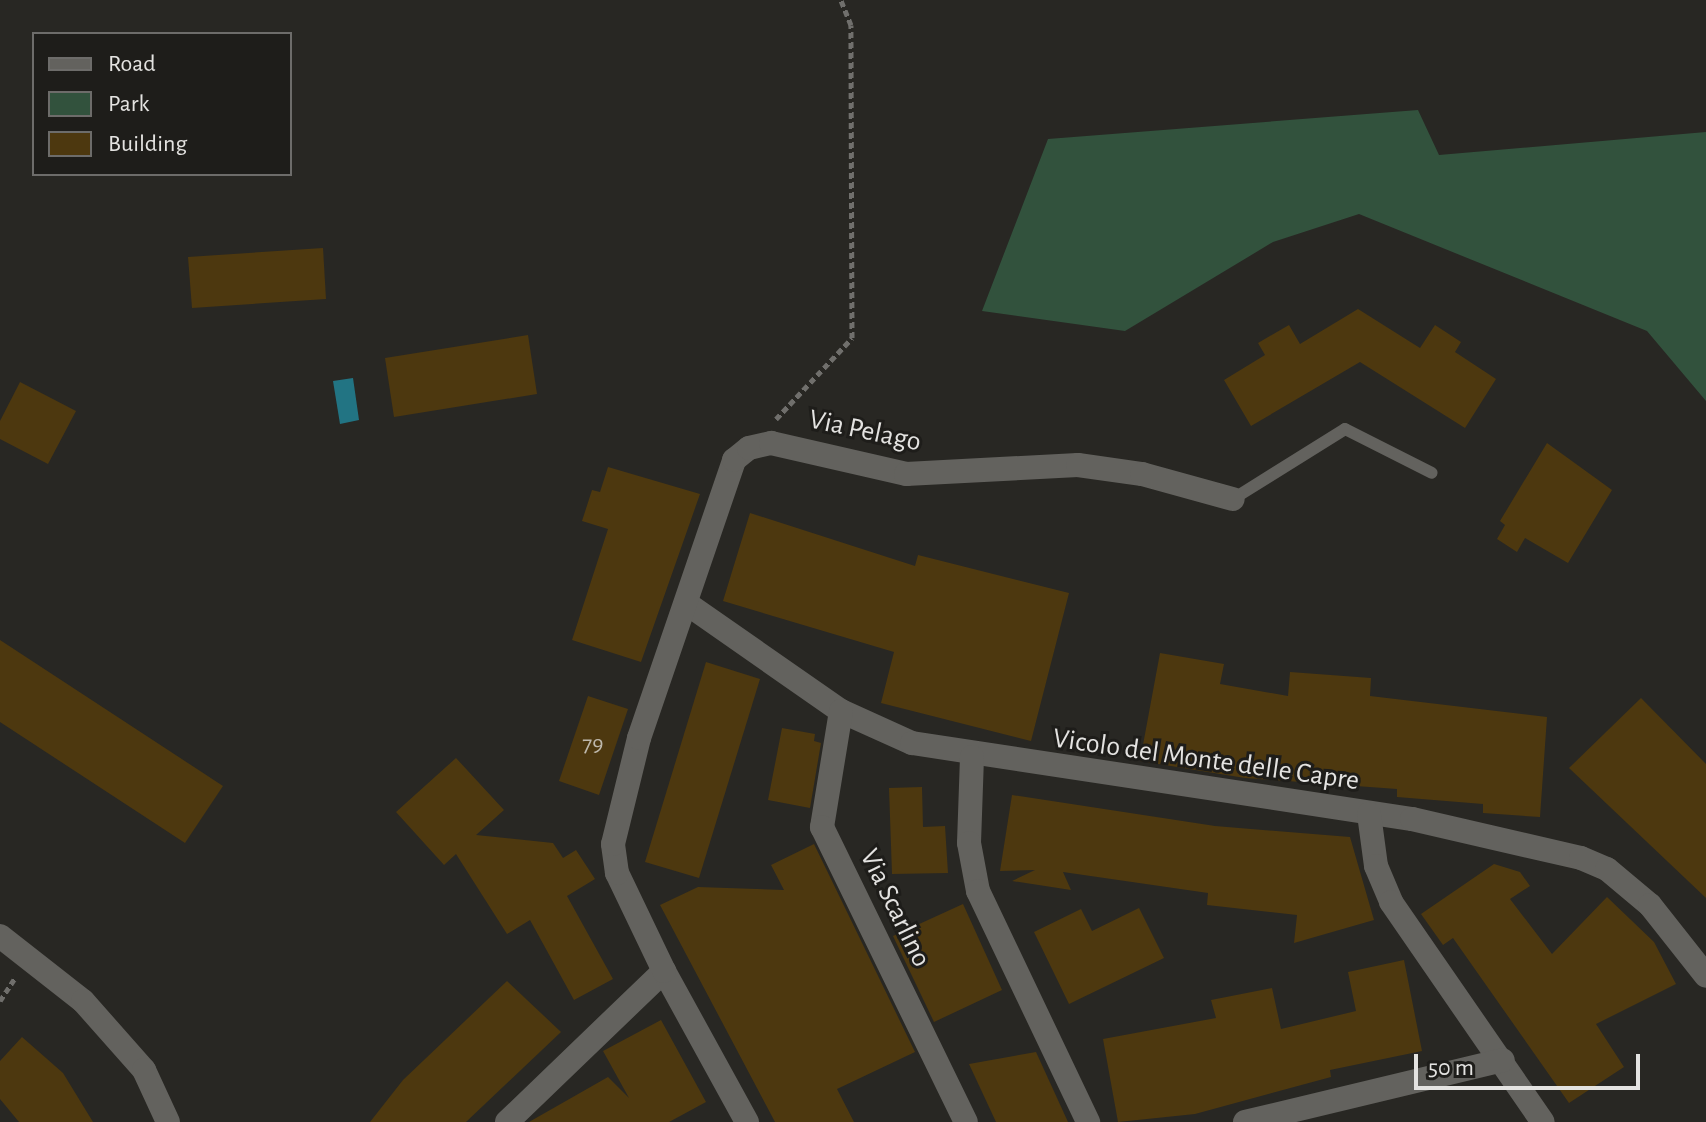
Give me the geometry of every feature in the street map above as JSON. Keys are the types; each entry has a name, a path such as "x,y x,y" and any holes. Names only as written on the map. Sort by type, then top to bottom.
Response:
{"street":[{"name":"Via Pelago","path":"749,448 780,443 916,474 1094,467 1233,499"},
{"path":"747,1122 664,971 617,873 614,829 728,470 749,448"},
{"name":"Vicolo del Monte delle Capre","path":"686,603 841,711 912,743 972,757 1369,814 1559,851 1607,869 1650,905 1706,976"},
{"name":"Via Scarlino","path":"841,711 822,827 966,1122"},
{"path":"972,757 973,878 1088,1122"},
{"path":"1369,814 1376,866 1391,902 1543,1122"},
{"path":"0,936 83,1001 144,1070 168,1122"},
{"path":"507,1122 664,971"},
{"path":"1245,1122 1503,1060"}],"lane":[{"path":"1233,499 1345,429 1432,473"}],"path":[{"path":"749,448 852,338 851,25 841,0"}],"green space":[{"path":"1418,110 1439,155 1706,132 1706,401 1647,331 1359,214 1273,242 1125,331 982,311 1048,139"}],"water":[{"path":"353,378 359,420 340,424 333,381"}],"building":[{"path":"323,248 326,299 192,308 188,257"},
{"path":"1358,309 1420,348 1435,325 1461,342 1455,352 1496,379 1465,428 1360,362 1251,426 1224,380 1265,355 1258,343 1289,325 1300,344"},
{"path":"528,335 537,394 394,417 385,358"},
{"path":"20,382 76,411 48,464 0,439 0,421"},
{"path":"1547,443 1612,490 1568,563 1525,538 1517,552 1497,539 1505,525 1500,521"},
{"path":"608,467 700,494 641,662 572,640 608,529 582,521 592,490 600,492"},
{"path":"750,513 915,566 918,555 1069,593 1031,741 881,703 894,652 723,601"},
{"path":"0,640 223,786 185,843 0,722"},
{"path":"1160,653 1224,664 1220,684 1288,696 1290,672 1371,678 1370,696 1547,717 1540,817 1483,813 1483,804 1397,797 1397,789 1245,778 1140,761"},
{"path":"706,662 760,679 699,878 645,862"},
{"path":"588,696 628,709 599,795 559,781"},
{"path":"1641,698 1706,764 1706,898 1569,768"},
{"path":"782,728 815,734 814,741 821,743 810,808 768,800"},
{"path":"456,758 504,810 476,835 553,843 563,858 576,850 595,879 567,896 613,979 574,1000 530,920 507,934 456,854 444,865 396,812"},
{"path":"922,787 923,827 945,826 948,873 892,874 889,788"},
{"path":"1012,795 1215,826 1350,837 1374,920 1294,943 1297,915 1207,905 1208,893 1063,872 1071,890 1012,881 1035,870 1000,871"},
{"path":"814,844 915,1052 837,1089 854,1122 775,1122 660,905 698,887 784,890 771,865"},
{"path":"1494,864 1520,872 1530,886 1510,899 1552,954 1607,897 1654,942 1676,984 1596,1024 1624,1067 1569,1103 1453,938 1443,945 1421,914"},
{"path":"963,904 1002,990 934,1022 893,936"},
{"path":"1139,908 1164,958 1069,1004 1034,932 1081,909 1092,931"},
{"path":"1404,960 1422,1051 1330,1070 1331,1077 1195,1114 1118,1122 1103,1039 1216,1018 1211,1000 1272,988 1281,1029 1356,1011 1348,972"},
{"path":"507,981 561,1032 466,1122 370,1122 403,1080"},
{"path":"661,1020 706,1102 669,1122 529,1122 608,1077 629,1098 603,1051"},
{"path":"22,1037 63,1073 93,1122 19,1122 0,1099 0,1061"},
{"path":"1036,1052 1068,1122 996,1122 969,1064"}]}
